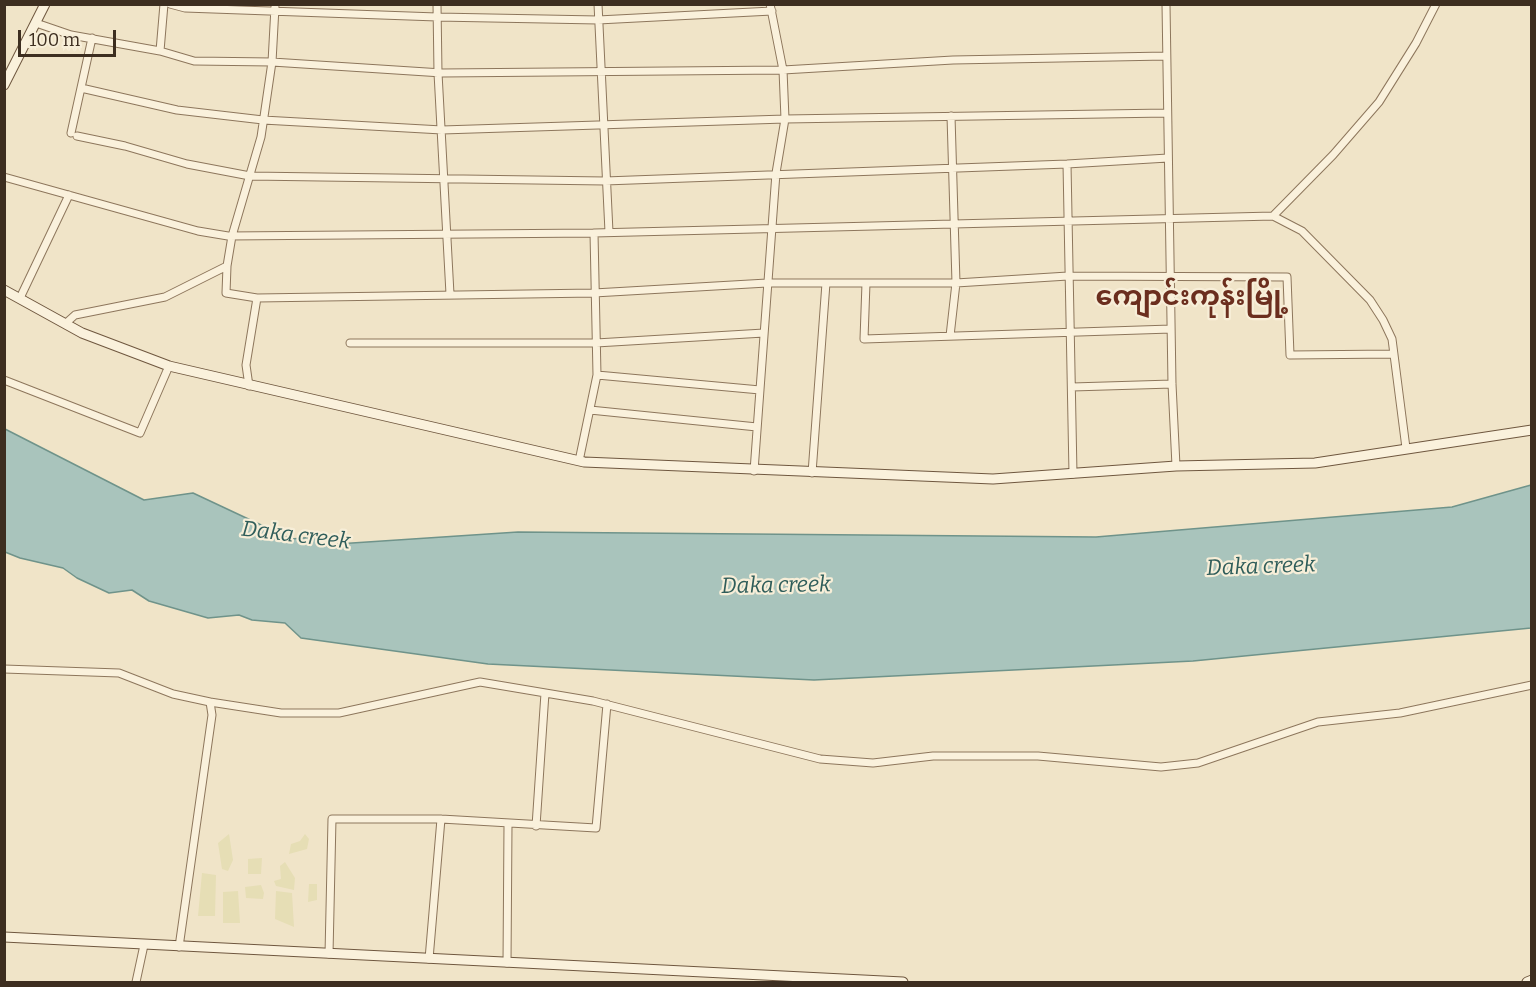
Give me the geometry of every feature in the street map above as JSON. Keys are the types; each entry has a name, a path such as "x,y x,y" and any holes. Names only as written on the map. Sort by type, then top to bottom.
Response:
{"street":[{"path":"4,85 45,4"},
{"path":"160,51 164,4"},
{"path":"170,4 185,8 275,7 437,17 598,20 771,8 783,70 784,118 776,173 754,471"},
{"path":"437,4 438,73 450,294"},
{"path":"598,4 602,125 609,232"},
{"path":"1166,4 1172,384 1176,466"},
{"path":"1273,216 1333,155 1379,102 1416,43 1436,4"},
{"path":"275,7 272,62 264,120 232,236 227,266 226,293 256,298 594,293 768,283 956,283 1068,276 1171,279 1287,277 1290,355 1394,354"},
{"path":"36,23 71,35 160,51 194,61 272,62 438,73 783,70 953,60 1166,56"},
{"path":"92,38 74,135 125,146 187,164 250,176 605,181 1067,164 1168,158"},
{"path":"81,88 177,110 264,120 442,130 784,118 1167,113"},
{"path":"950,336 956,283 951,116"},
{"path":"1067,164 1073,474"},
{"path":"4,177 198,231 232,236 594,233 1273,216 1302,231 1370,300 1383,320 1392,339 1406,448"},
{"path":"21,298 69,195"},
{"path":"579,461 597,375 594,233"},
{"path":"66,324 75,315 165,297 227,266"},
{"path":"812,473 826,283"},
{"path":"866,283 864,339 1171,329"},
{"path":"4,290 82,333 169,366 579,461 953,479 1073,474 1176,466 1315,463 1532,430"},
{"path":"249,386 246,365 256,298"},
{"path":"350,343 596,343 764,333"},
{"path":"4,380 140,433 169,366"},
{"path":"597,375 760,390"},
{"path":"1072,387 1172,384"},
{"path":"590,410 757,427"},
{"path":"4,669 119,673 173,694 281,713 339,713 480,682 607,704 820,759 873,763 933,756 1038,756 1161,767 1198,763 1318,722 1400,712 1532,686"},
{"path":"536,826 545,693"},
{"path":"179,947 212,716 210,702"},
{"path":"329,954 332,819 441,819 508,825 596,828 607,704"},
{"path":"429,959 441,819"},
{"path":"507,963 508,825"},
{"path":"4,937 903,982"},
{"path":"136,982 144,945"},
{"path":"1527,982 1532,980"}],"shaded area":[{"path":"229,834 233,860 228,871 222,869 218,843"},
{"path":"305,834 309,839 307,849 289,854 291,844 300,841"},
{"path":"262,858 261,874 248,874 248,859"},
{"path":"285,862 295,878 294,890 276,886 274,881 281,879 280,866"},
{"path":"202,873 216,875 215,916 198,916"},
{"path":"309,884 317,884 317,900 308,902"},
{"path":"261,885 264,893 263,899 246,898 245,887"},
{"path":"238,891 240,923 223,923 223,892"},
{"path":"276,891 292,893 294,927 275,919"}],"water":[{"name":"Daka creek","path":"5,429 144,500 193,493 291,539 315,537 337,544 518,532 1096,537 1452,507 1531,485 1531,628 1193,661 814,680 488,664 301,638 285,623 252,620 239,615 208,618 149,601 132,590 109,593 77,578 63,568 5,552"}],"district":[{"name":"ကျောင်းကုန်းမြို့","path":"1192,297"}]}
